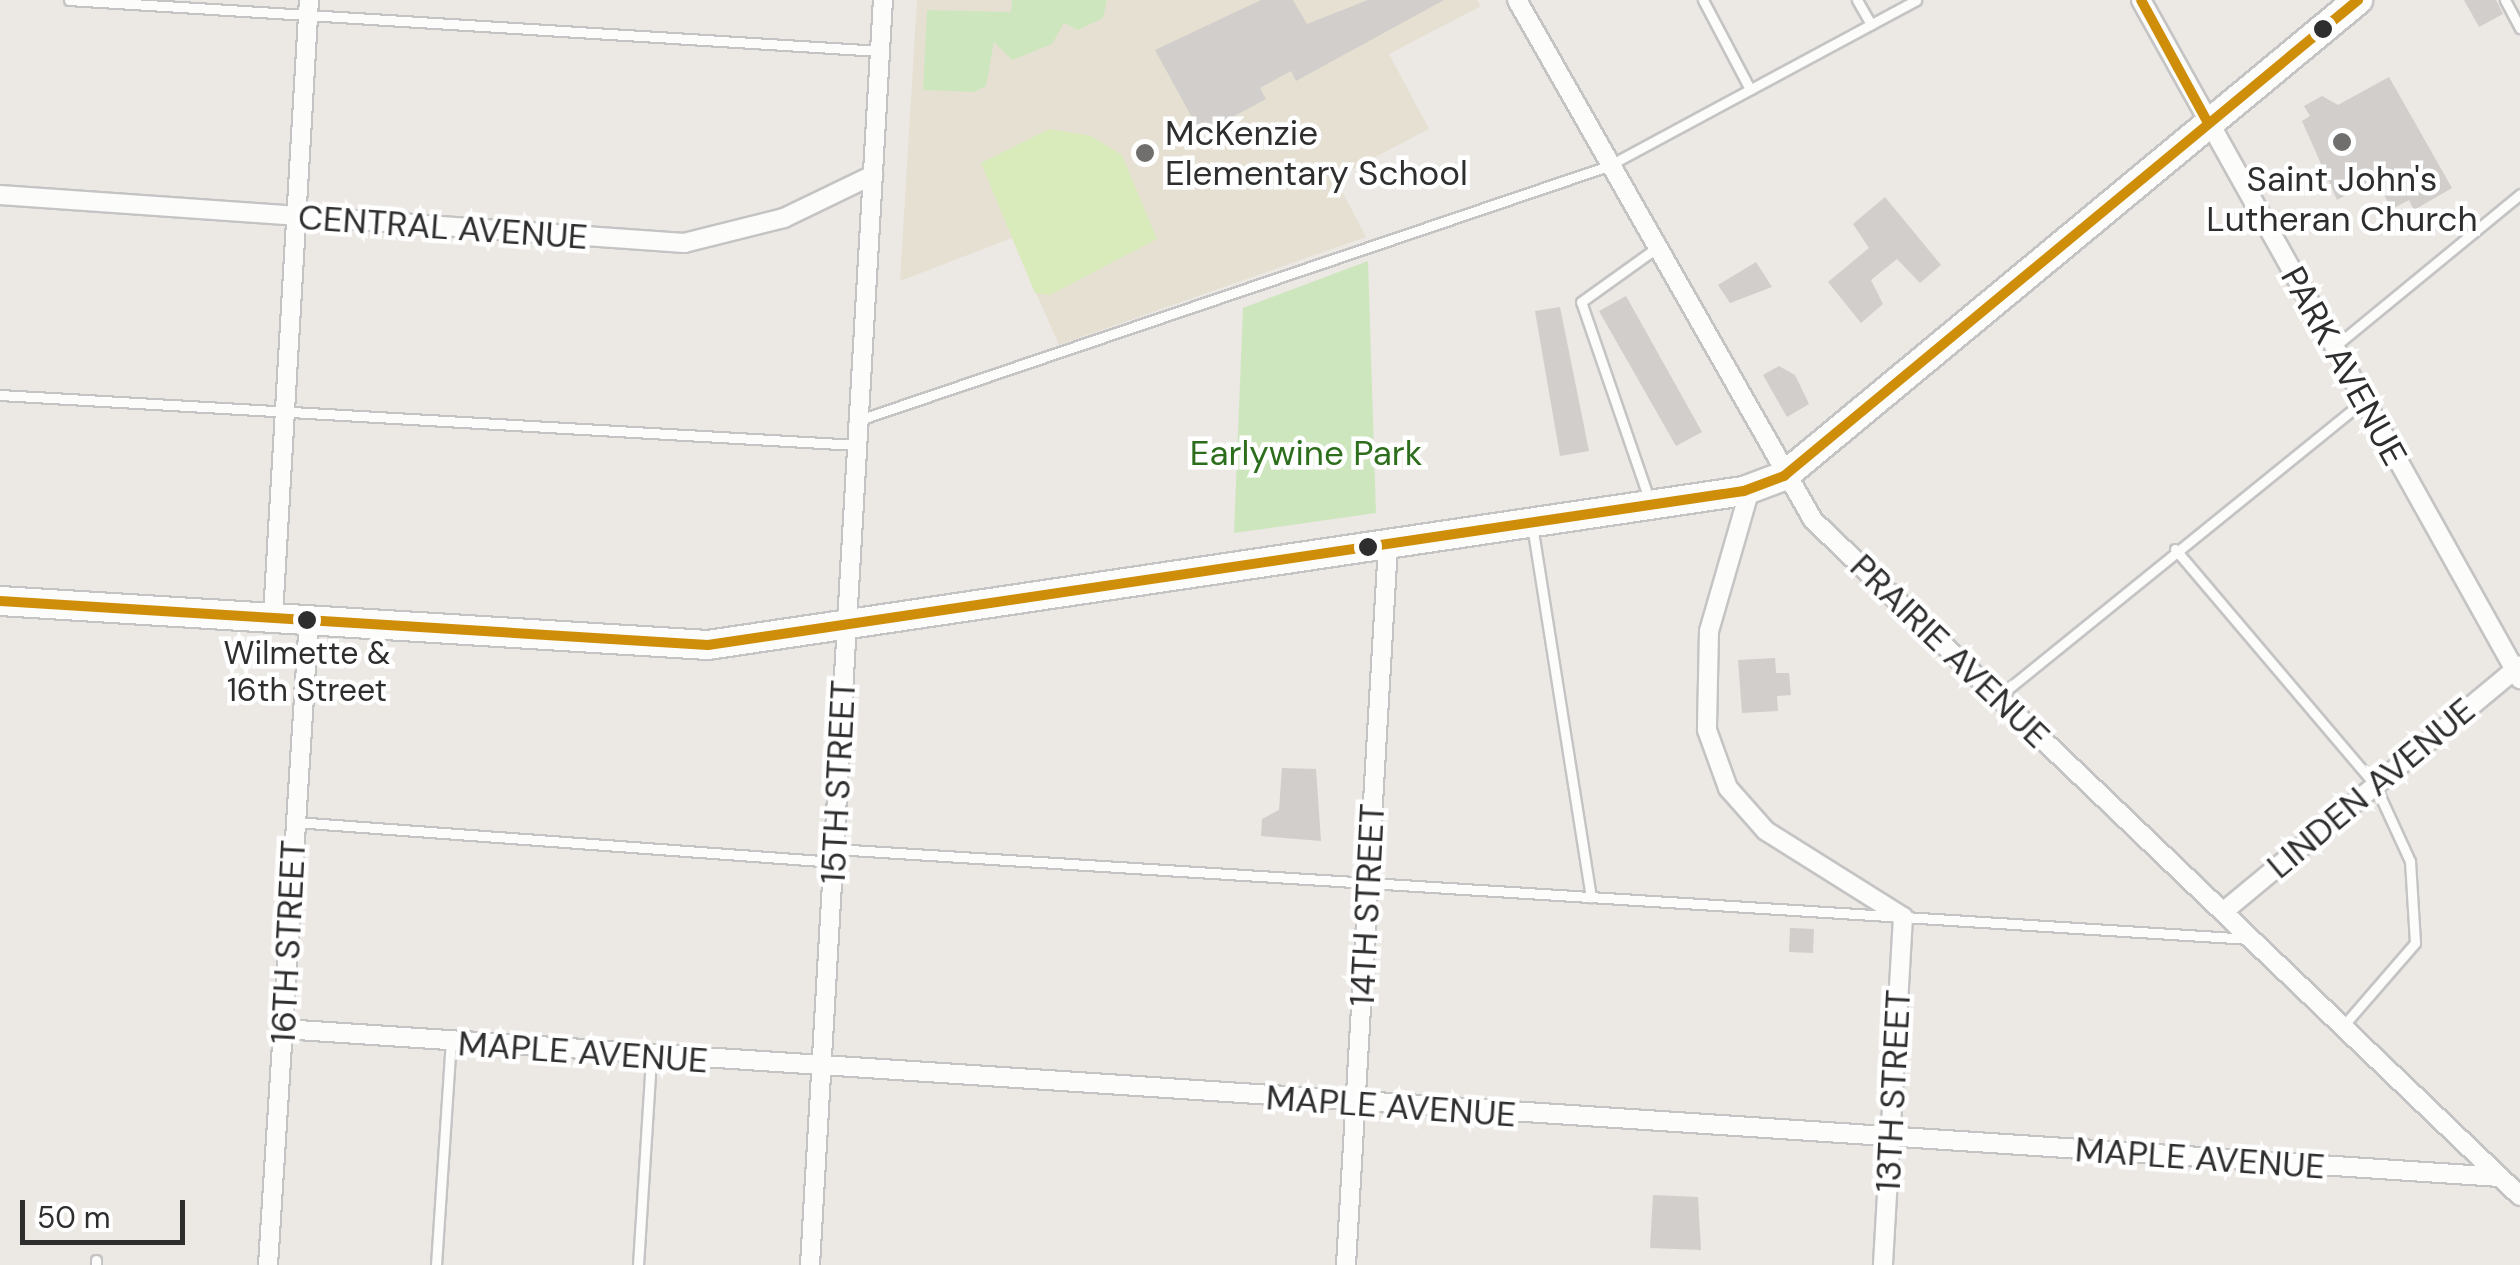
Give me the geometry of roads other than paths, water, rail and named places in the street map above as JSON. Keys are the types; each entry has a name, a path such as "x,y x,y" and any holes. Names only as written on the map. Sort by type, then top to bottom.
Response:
{"street":[{"name":"15TH STREET","path":"810,1265 883,0"},
{"name":"PRAIRIE AVENUE","path":"1517,0 1784,476 1813,520 2520,1196"},
{"name":"PARK AVENUE","path":"2141,0 2518,671"},
{"path":"0,601 308,618 660,646 1388,545 1650,507 1750,488 1784,476 2358,0"},
{"path":"273,616 309,8"},
{"name":"CENTRAL AVENUE","path":"0,195 684,243 784,218 873,174"},
{"path":"1750,488 1703,669 1715,759 1766,831 1903,917"},
{"name":"14TH STREET","path":"1346,1265 1388,545"},
{"name":"16TH STREET","path":"268,1265 308,618"},
{"name":"LINDEN AVENUE","path":"2223,912 2518,671"},
{"name":"13TH STREET","path":"1883,1265 1903,917"},
{"name":"MAPLE AVENUE","path":"283,1029 822,1070 2500,1177"}],"lane":[{"path":"69,0 309,8 880,51"},
{"path":"1702,0 1750,89"},
{"path":"1857,0 1870,24"},
{"path":"859,420 1608,166 1916,0"},
{"path":"2505,0 2520,28"},
{"path":"2334,347 2520,194"},
{"path":"1650,507 1581,302 1655,249"},
{"path":"0,395 285,415 858,445"},
{"path":"1998,697 2175,548 2364,401"},
{"path":"1532,524 1591,897"},
{"path":"2175,548 2375,785 2410,861 2415,943 2342,1026"},
{"path":"295,822 834,856 1369,883 2252,939"},
{"path":"448,1265 436,1265 450,1042"},
{"path":"638,1265 651,1056"}],"place":[{"name":"Saint John's Lutheran Church","path":"2342,142"},
{"name":"McKenzie Elementary School","path":"1145,153"},
{"name":"Wilmette & 16th Street","path":"307,620"}],"park label":[{"name":"Earlywine Park","path":"1306,453"}]}
